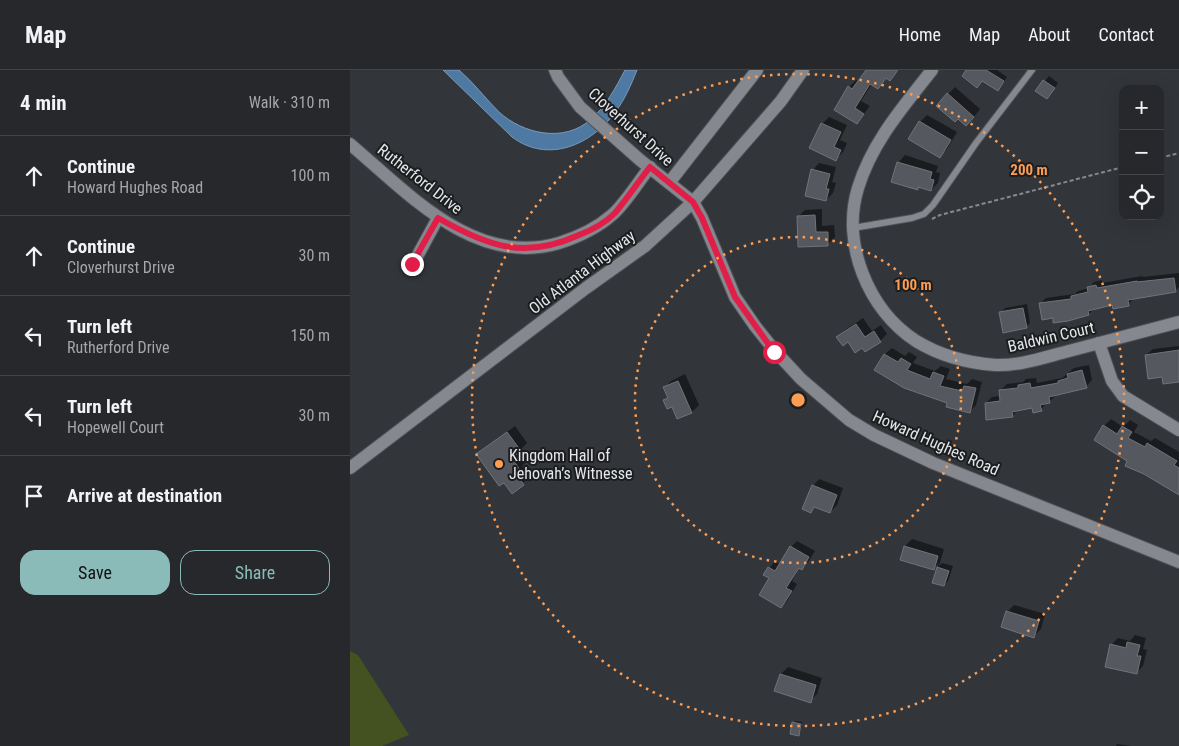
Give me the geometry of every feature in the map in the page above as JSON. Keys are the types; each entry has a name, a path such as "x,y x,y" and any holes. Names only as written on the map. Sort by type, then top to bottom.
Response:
{"street":[{"name":"Cloverhurst Drive","path":"555,70 580,107 693,202"},
{"path":"669,183 757,70"},
{"name":"Old Atlanta Highway","path":"350,468 645,246 693,202 781,101 803,70"},
{"name":"Baldwin Court","path":"932,70 884,132 869,159 858,190 853,228 858,258 864,279 879,304 894,323 916,340 942,354 968,361 996,365 1025,362 1179,322"},
{"name":"Rutherford Drive","path":"350,144 438,218 469,235 490,243 517,248 543,248 593,229 614,214 650,167"},
{"name":"Howard Hughes Road","path":"693,202 702,218 735,297 755,326 774,352 801,379 849,420 874,435 933,463 1179,562"},
{"path":"412,264 438,218"},
{"path":"1099,343 1112,381 1123,396 1179,430"}],"lane":[{"path":"853,228 912,218 924,214 933,205 976,143 1032,70"}],"path":[{"path":"1164,157 1179,153"},
{"path":"925,223 940,215 1119,169"}],"green space":[{"path":"350,651 358,655 409,735 382,746 350,746"}],"water":[{"path":"443,70 459,70 509,120 531,130 556,133 568,132 590,120 605,103 625,70 637,70 622,102 606,123 582,141 554,150 526,145 512,137"}],"building":[{"path":"866,70 898,70 890,81 886,78 878,89 870,84 855,108 864,114 857,124 834,110 848,86 852,89"},
{"path":"966,70 986,70 1004,81 998,91 982,81 977,88 962,76"},
{"path":"1043,80 1055,88 1047,99 1035,91"},
{"path":"947,93 974,117 966,126 958,119 955,122 936,106"},
{"path":"919,121 951,140 940,158 908,139"},
{"path":"821,123 841,132 834,147 841,150 836,161 809,148"},
{"path":"897,162 932,172 930,179 934,180 931,191 918,187 918,190 891,182"},
{"path":"811,169 830,174 826,189 829,189 826,201 805,196"},
{"path":"815,215 816,232 828,232 828,246 798,247 797,216"},
{"path":"1174,278 1176,292 1128,300 1129,306 1113,309 1112,305 1088,311 1089,315 1068,321 1053,323 1053,318 1042,320 1039,303 1071,299 1071,296 1088,292 1087,287 1096,285 1097,288 1137,281"},
{"path":"1023,308 1027,328 1003,333 999,312"},
{"path":"856,324 865,337 874,331 881,342 865,352 862,348 855,353 848,342 843,346 836,337"},
{"path":"1179,350 1179,382 1163,384 1162,377 1148,379 1145,355"},
{"path":"884,354 898,362 901,358 911,364 907,370 930,379 933,372 944,376 940,386 962,391 964,386 976,388 970,413 946,407 947,403 904,388 874,370"},
{"path":"1082,370 1087,388 1049,397 1050,403 1040,405 1042,411 1033,413 1032,408 1012,412 1013,417 986,420 985,403 1000,401 999,390 1018,388 1018,385 1030,383 1031,388 1058,383 1058,381 1068,378 1067,374"},
{"path":"678,381 692,413 677,419 672,407 667,409 663,400 668,398 663,387"},
{"path":"1103,425 1117,434 1122,426 1132,432 1128,438 1145,447 1147,443 1177,461 1174,465 1179,468 1179,495 1144,474 1125,466 1127,461 1094,440"},
{"name":"Kingdom Hall of Jehovah’s Witnesse","path":"507,432 521,451 512,458 520,470 516,473 524,485 512,494 504,483 499,486 476,454"},
{"path":"812,485 837,495 830,513 814,507 811,513 802,509"},
{"path":"790,546 809,557 802,570 799,568 786,588 792,591 781,608 759,595 769,578 763,575 768,567 775,571"},
{"path":"904,546 938,556 934,570 900,560"},
{"path":"937,567 949,571 944,586 932,583"},
{"path":"1006,611 1039,621 1034,638 1001,627"},
{"path":"1127,642 1140,645 1137,656 1141,656 1137,674 1105,667 1110,644 1126,648"},
{"path":"780,674 816,685 811,703 774,691"},
{"path":"792,722 801,724 799,736 790,734"}],"place":[{"name":"Kingdom Hall of Jehovah’s Witnesse","path":"499,464"}],"route":[{"path":"412,264 438,218 469,235 490,243 517,248 543,248 570,239 593,229 614,214 650,167 693,202 702,218 735,297 774,352"}]}
